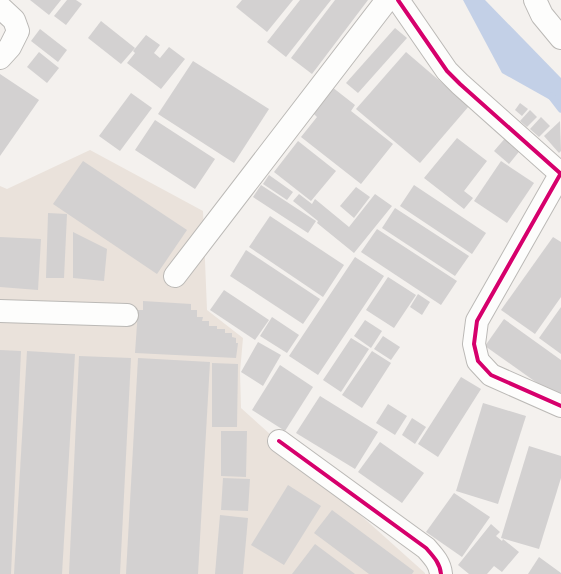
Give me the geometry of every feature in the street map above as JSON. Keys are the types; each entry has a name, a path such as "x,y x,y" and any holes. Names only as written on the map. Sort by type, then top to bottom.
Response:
{"street":[{"path":"175,276 387,0"},
{"path":"398,0 447,71 561,174 477,321 474,344 478,361 491,375 561,406"},
{"path":"535,0 542,15 561,38"},
{"path":"0,7 14,20 18,31 10,47 0,58"},
{"path":"0,311 126,315"},
{"path":"279,441 426,548 436,559 441,569 441,574"}],"shaded area":[{"path":"90,150 203,211 207,310 243,338 240,372 241,408 425,574 0,574 0,186 7,189"}],"water":[{"path":"463,0 485,0 561,78 561,106 502,73"}],"building":[{"path":"30,0 61,0 49,15"},
{"path":"67,0 76,0 82,4 66,25 54,16"},
{"path":"242,0 293,0 267,32 236,7"},
{"path":"300,0 331,0 286,57 267,42"},
{"path":"335,0 368,0 312,74 291,58"},
{"path":"101,21 135,48 121,64 88,38"},
{"path":"395,28 407,38 358,93 346,83"},
{"path":"40,29 67,50 58,62 31,41"},
{"path":"146,35 160,45 154,53 160,58 169,47 185,59 161,89 127,63 135,53 133,51"},
{"path":"39,52 59,68 47,83 27,67"},
{"path":"406,52 469,106 420,163 356,109"},
{"path":"193,61 269,109 234,163 158,114"},
{"path":"0,74 39,100 0,156"},
{"path":"332,87 355,105 351,111 393,144 361,184 301,137 317,117 312,112"},
{"path":"131,93 152,108 120,151 99,136"},
{"path":"520,103 528,109 522,116 515,110"},
{"path":"530,110 537,117 527,127 520,121"},
{"path":"541,117 550,126 539,137 530,129"},
{"path":"155,120 215,159 195,189 135,150"},
{"path":"560,121 561,151 559,153 544,136"},
{"path":"507,136 522,148 509,164 494,151"},
{"path":"457,138 487,161 464,191 473,198 464,209 424,178"},
{"path":"298,141 336,171 311,201 274,172"},
{"path":"83,161 187,230 157,274 53,204"},
{"path":"501,161 534,183 507,223 474,201"},
{"path":"269,175 293,192 287,200 263,184"},
{"path":"261,185 316,221 308,233 253,197"},
{"path":"414,185 486,233 472,254 400,206"},
{"path":"356,187 370,197 354,218 340,206"},
{"path":"299,194 312,204 315,199 349,227 375,194 392,206 354,253 293,201"},
{"path":"395,208 469,256 455,276 382,228"},
{"path":"48,213 67,214 64,278 46,278"},
{"path":"270,216 344,265 323,297 249,247"},
{"path":"377,229 457,281 441,305 361,252"},
{"path":"73,232 107,249 104,281 73,278"},
{"path":"0,237 41,239 38,290 0,287"},
{"path":"553,237 561,242 561,297 535,334 501,310"},
{"path":"246,250 320,299 303,324 230,276"},
{"path":"355,257 384,276 318,375 289,356"},
{"path":"388,277 416,295 394,328 366,310"},
{"path":"224,290 269,320 255,340 210,310"},
{"path":"418,294 430,302 422,315 410,307"},
{"path":"143,301 191,304 191,310 197,310 197,317 203,317 202,321 209,321 209,326 217,326 217,329 225,329 225,333 232,333 232,337 236,338 236,343 238,343 236,358 135,353 138,310 143,310"},
{"path":"561,307 561,354 539,338"},
{"path":"272,317 299,335 287,353 260,336"},
{"path":"504,319 561,360 561,400 485,346"},
{"path":"365,320 382,331 371,348 354,336"},
{"path":"383,336 400,347 391,360 374,349"},
{"path":"351,338 369,349 341,392 323,380"},
{"path":"258,342 281,355 263,386 241,372"},
{"path":"0,350 21,351 11,574 0,574"},
{"path":"27,351 75,354 62,574 14,574"},
{"path":"372,351 391,363 362,408 342,395"},
{"path":"79,356 131,358 120,574 69,574"},
{"path":"138,358 210,362 198,574 126,574"},
{"path":"212,363 238,364 237,427 212,427"},
{"path":"280,365 313,387 285,431 252,410"},
{"path":"461,377 481,389 438,457 418,444"},
{"path":"320,396 378,432 355,469 296,433"},
{"path":"483,403 526,416 498,504 456,491"},
{"path":"388,404 407,416 395,435 376,423"},
{"path":"412,418 426,427 415,444 402,435"},
{"path":"221,431 247,431 246,477 221,476"},
{"path":"380,442 424,473 402,503 358,472"},
{"path":"529,446 561,456 561,478 539,549 501,538"},
{"path":"223,478 250,479 248,511 221,510"},
{"path":"288,485 321,506 284,565 251,545"},
{"path":"454,493 490,517 462,557 426,532"},
{"path":"332,510 414,571 412,574 369,574 314,533"},
{"path":"220,515 248,518 243,574 215,574"},
{"path":"491,524 500,532 496,536 502,541 503,539 519,552 502,572 494,566 487,574 469,574 458,565"},
{"path":"315,544 355,574 292,574"},
{"path":"539,557 561,573 561,574 528,574"}],"waterway":[{"path":"551,96 561,109"}],"cycle path":[{"path":"398,0 447,71 561,174"},
{"path":"561,173 477,321 474,344 478,361 491,375 561,406"},
{"path":"279,441 426,548 438,563 441,574"}]}
